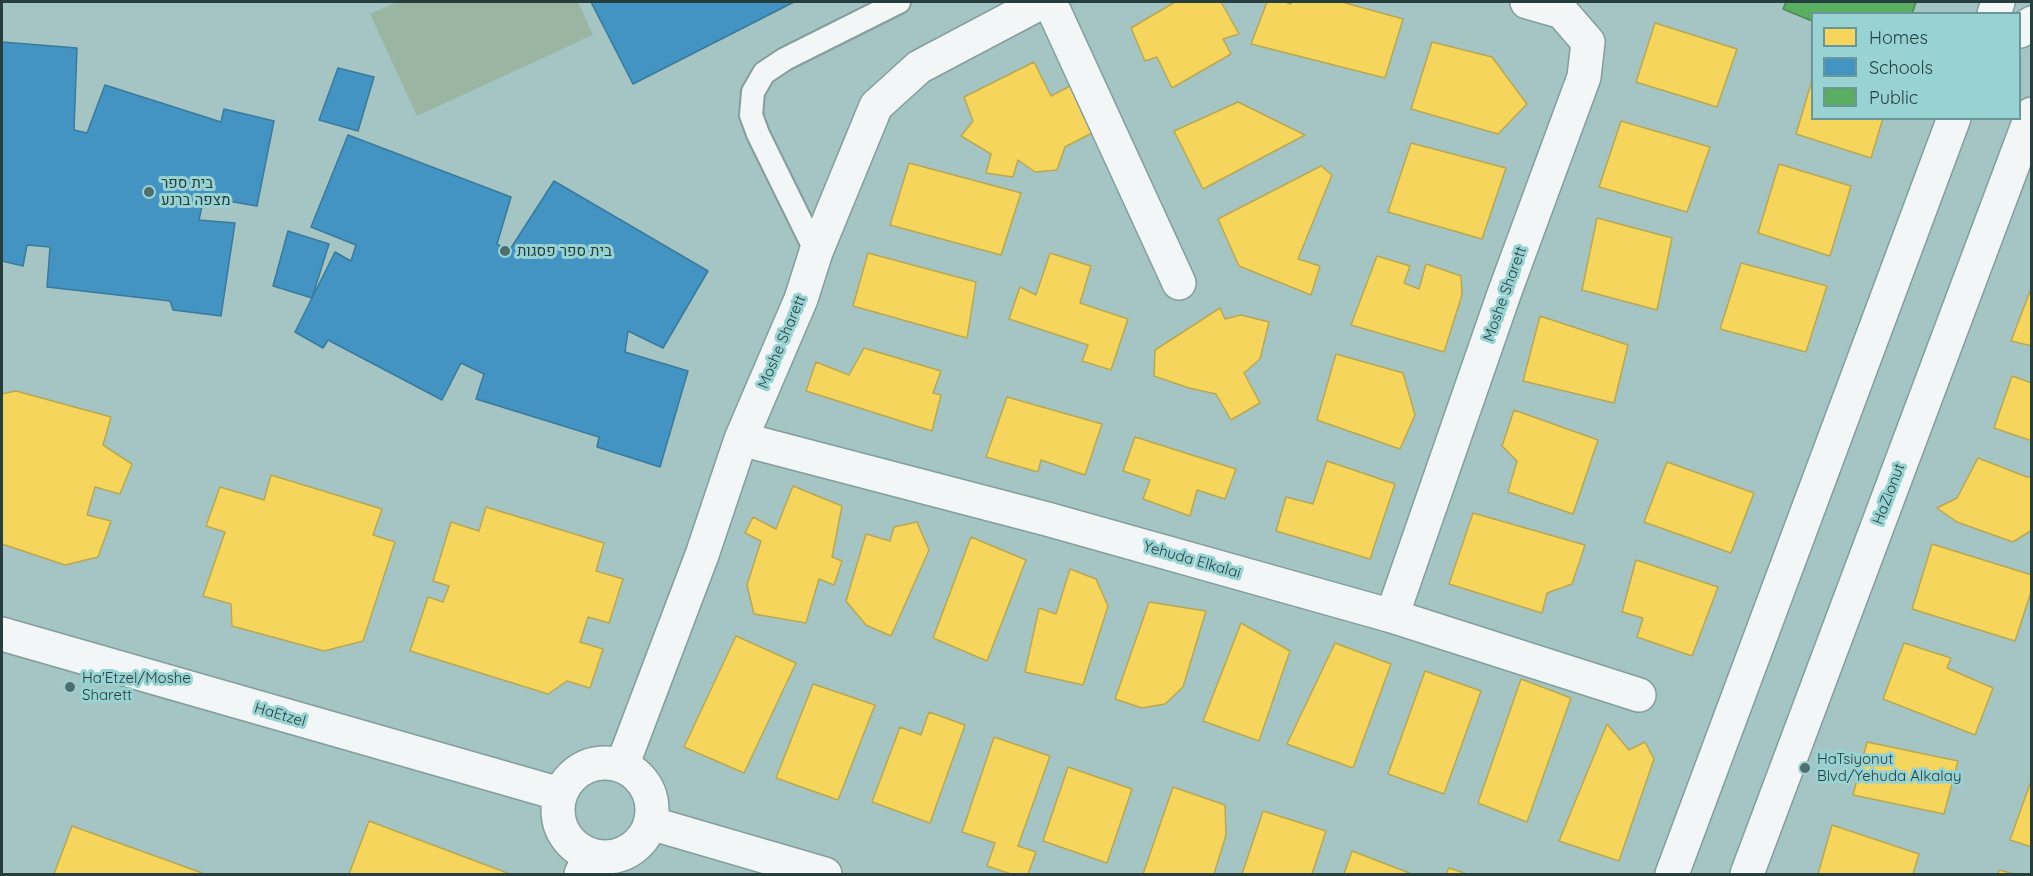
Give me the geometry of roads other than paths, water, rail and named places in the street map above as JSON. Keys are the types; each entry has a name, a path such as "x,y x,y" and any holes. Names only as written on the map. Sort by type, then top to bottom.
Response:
{"street":[{"name":"Moshe Sharett","path":"622,766 702,555 741,439 801,299 816,252 876,106 919,67 1042,2"},
{"path":"1050,2 1179,283"},
{"name":"Moshe Sharett","path":"1392,616 1504,294 1584,77 1588,42 1562,12 1527,2"},
{"name":"HaZionut","path":"1747,874 2031,114"},
{"path":"1672,874 1953,120"},
{"name":"Yehuda Elkalai","path":"741,439 1047,519 1392,616 1639,694"},
{"name":"HaEtzel","path":"2,634 560,794"},
{"path":"610,763 622,766 644,783 650,795 652,809 650,823 641,839 627,851 586,865 578,849 562,830 557,806 560,794 574,773 585,766 610,763"},
{"path":"650,823 825,874"}],"lane":[{"path":"816,252 790,203 751,115 753,92 764,73 785,59 899,2"}],"place":[{"name":"בית ספר מצפה ברנע","path":"149,192"},
{"name":"בית ספר פסגות","path":"505,251"},
{"name":"Ha'Etzel/Moshe Sharett","path":"70,687"},
{"name":"HaTsiyonut Blvd/Yehuda Alkalay","path":"1805,768"}]}
